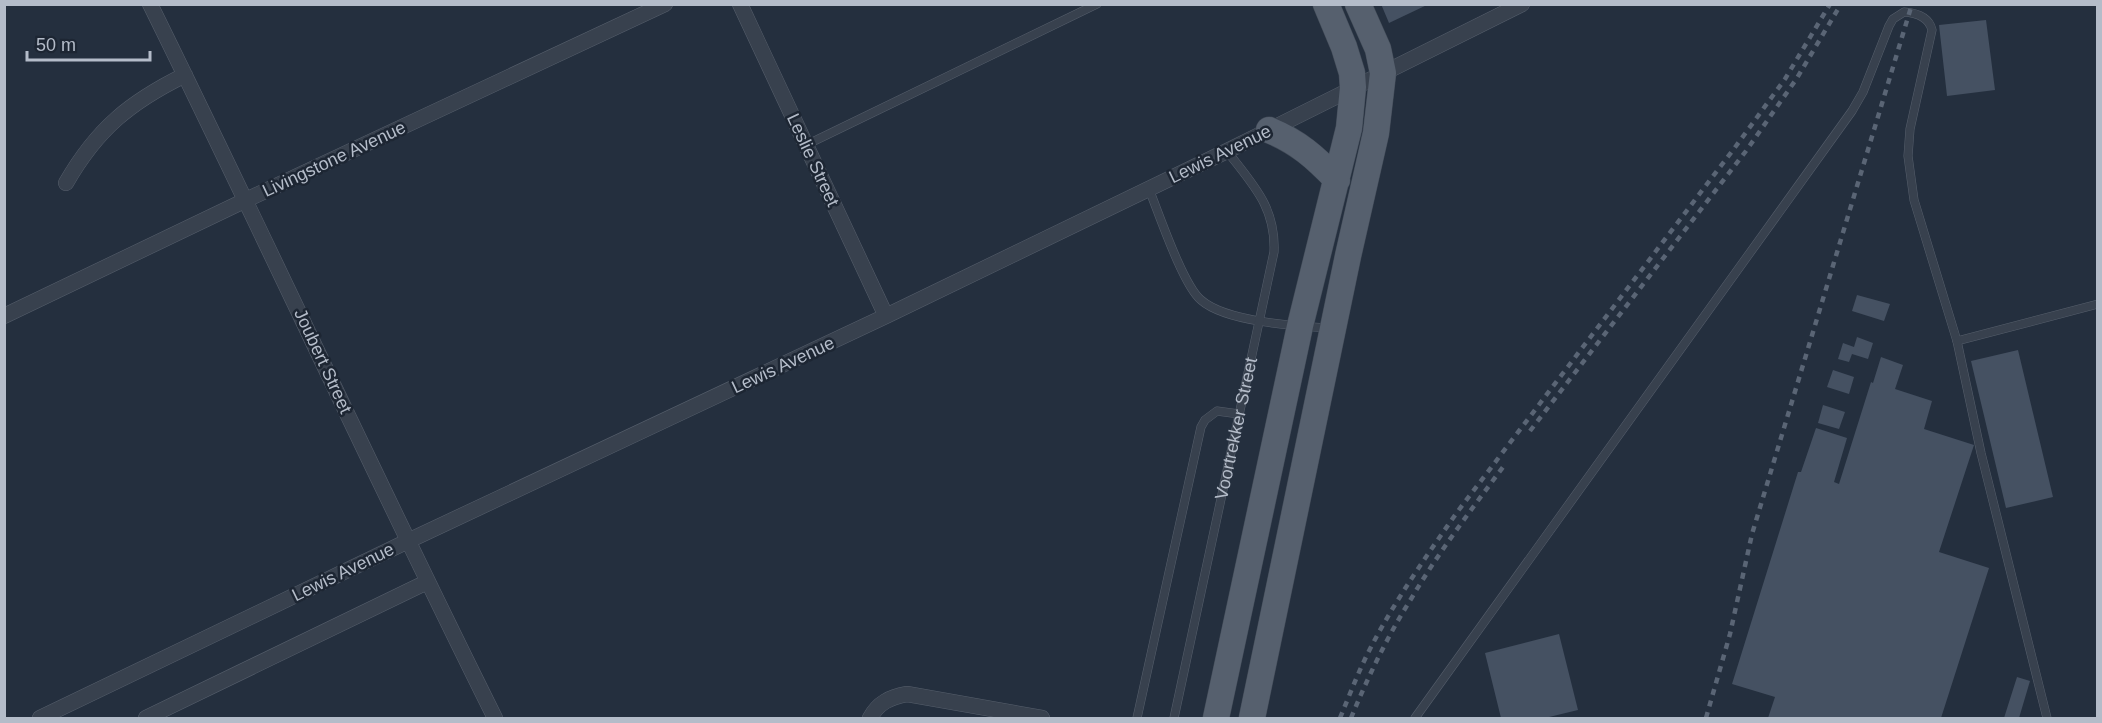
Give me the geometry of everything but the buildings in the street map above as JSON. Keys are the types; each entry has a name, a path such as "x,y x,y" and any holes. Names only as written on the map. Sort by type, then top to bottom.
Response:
{"main road":[{"path":"1326,4 1349,60 1353,87 1349,128 1300,326 1217,712 1252,715 1376,133 1383,73 1378,49 1358,4"},
{"path":"1269,130 1291,139 1317,159 1337,180"}],"street":[{"name":"Joubert Street","path":"150,4 246,200 427,582 495,718"},
{"name":"Livingstone Avenue","path":"4,316 665,4"},
{"name":"Leslie Street","path":"740,4 886,316"},
{"name":"Lewis Avenue","path":"40,718 408,541 886,316 1227,151 1519,5"},
{"path":"66,183 81,156 122,112 159,87 185,75"},
{"path":"146,718 427,582"},
{"path":"870,718 874,710 882,703 890,698 907,694 1042,718"}],"lane":[{"path":"806,145 1097,4"},
{"path":"1415,718 1852,111 1863,92 1889,26 1893,19 1904,12 1927,19 1932,30 1910,129 1908,156 1914,200 1956,341 1981,453 2047,718"},
{"name":"Voortrekker Street","path":"1174,718 1274,252 1273,224 1268,210 1260,195 1227,151"},
{"path":"1149,189 1184,274 1200,300 1212,308 1258,321 1334,328"},
{"path":"1956,341 2097,304"},
{"path":"1137,718 1201,427 1205,420 1217,411 1239,414"}],"railway":[{"path":"1340,718 1362,664 1381,629 1401,594 1435,544 1736,146 1785,79 1830,4"},
{"path":"1530,431 1746,151 1797,78 1841,4"},
{"path":"1706,718 1730,634 1752,534 1912,4"},
{"path":"1351,718 1378,657 1402,613 1444,548 1503,467"}]}
